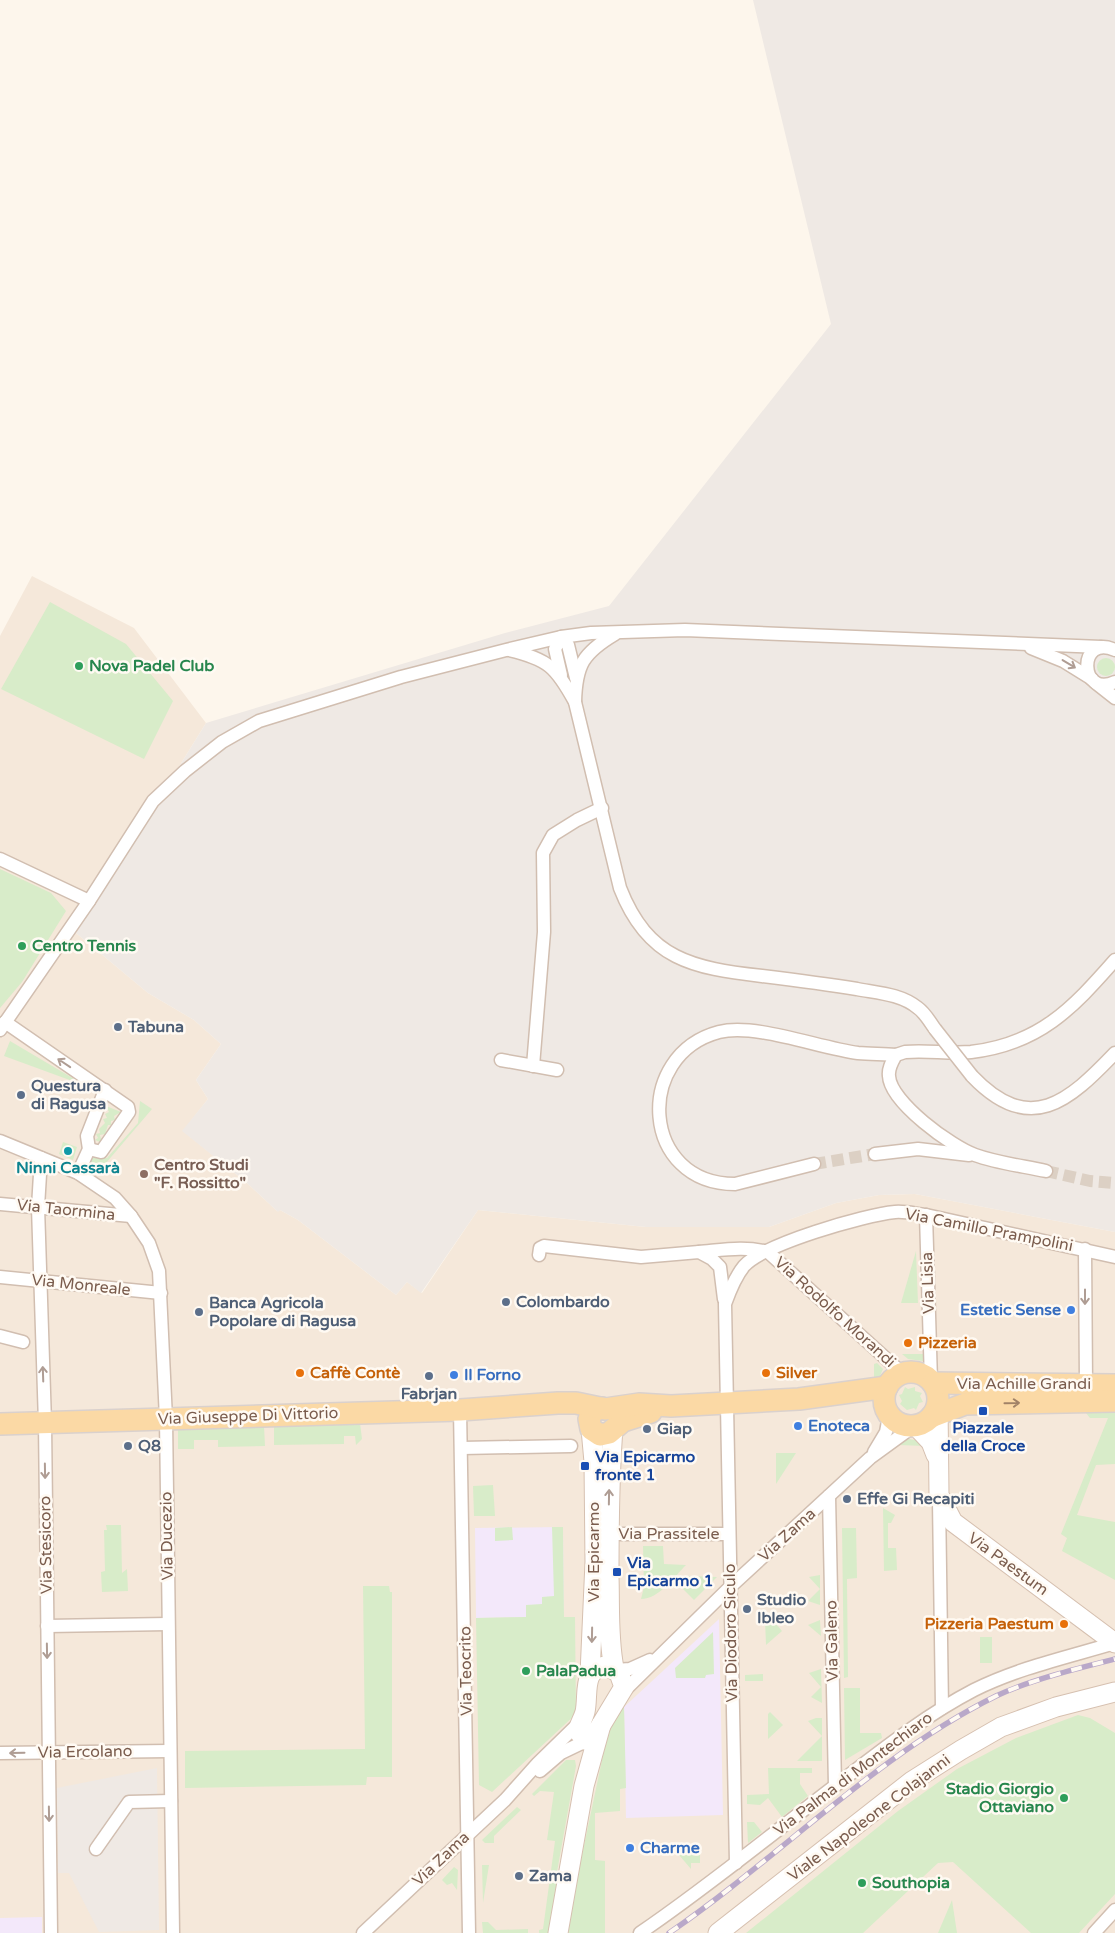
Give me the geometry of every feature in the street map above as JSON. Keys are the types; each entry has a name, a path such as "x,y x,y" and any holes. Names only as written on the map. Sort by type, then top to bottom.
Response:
{"main road":[{"path":"590,1429 588,1423 590,1415 608,1418 633,1417 671,1406 799,1399 895,1380 918,1373 932,1382 937,1391 927,1418 900,1424 888,1413 874,1406 799,1399"},
{"path":"888,1413 884,1402 895,1380"},
{"name":"Via Achille Grandi","path":"932,1382 1115,1385"},
{"name":"Via Achille Grandi","path":"927,1418 965,1404 1115,1401"},
{"path":"496,1408 576,1403 608,1418"},
{"path":"496,1408 566,1416 590,1429"},
{"name":"Via Giuseppe Di Vittorio","path":"0,1424 496,1408"},
{"name":"Via Epicarmo","path":"608,1418 610,1462 610,1640 615,1669 623,1682 622,1693"},
{"name":"Via Paestum","path":"927,1418 938,1463 939,1495 946,1511 960,1529 1113,1638"},
{"name":"Via Epicarmo","path":"580,1737 587,1697 587,1679 590,1674 595,1562 594,1462 590,1429"},
{"path":"590,1674 599,1668 615,1669"},
{"name":"Viale Napoleone Colajanni","path":"718,1933 912,1781 961,1750 1001,1727 1056,1706 1115,1692"},
{"path":"584,1786 584,1761 580,1737 594,1737 622,1693"},
{"path":"558,1933 584,1786 601,1724"}],"street":[{"path":"89,1149 101,1152 130,1111 128,1107 105,1090 3,1026 154,801 185,771 222,742 259,721 400,677 506,650 561,637 619,631 685,630 1012,642 1102,647 1115,650"},
{"path":"576,678 593,647 619,631"},
{"path":"561,637 568,645 576,678 575,702"},
{"path":"561,637 555,649 562,678 575,702 620,888 628,910 656,944 688,964 715,971 824,984 890,995 906,1000 920,1009 972,1076 982,1086 1014,1104 1030,1108 1044,1108 1074,1094 1115,1053"},
{"path":"1012,642 1043,651 1063,661 1094,681 1115,698"},
{"path":"1102,647 1090,654 1087,660 1088,673 1094,681 1107,685 1115,682"},
{"path":"506,650 536,657 562,678"},
{"path":"533,1066 544,932 544,853 553,836 577,820 602,808"},
{"path":"0,859 88,901"},
{"path":"814,1164 735,1184 722,1184 694,1174 675,1157 660,1127 658,1102 672,1066 694,1044 706,1037 730,1030 753,1032 858,1053 896,1055 914,1051 969,1052 1011,1043 1035,1032 1063,1015 1115,960"},
{"path":"896,1055 890,1065 888,1078 902,1102 930,1128 974,1155"},
{"path":"501,1060 557,1070"},
{"path":"78,1173 89,1149 87,1136 105,1090"},
{"name":"Via Ducezio","path":"0,1141 78,1173 115,1198 131,1216 155,1257 161,1293 166,1419 173,1933"},
{"path":"875,1154 918,1149 974,1155 1046,1171"},
{"name":"Via Stesicoro","path":"41,1158 38,1207 45,1422 51,1933"},
{"name":"Via Taormina","path":"0,1204 131,1216"},
{"name":"Via Camillo Prampolini","path":"727,1404 725,1304 732,1283 745,1265 768,1252 843,1223 897,1212 926,1215 1115,1257"},
{"name":"Via Lisia","path":"926,1215 932,1382"},
{"path":"539,1255 540,1248 544,1246 640,1257 738,1248 754,1248 768,1252"},
{"path":"1085,1249 1086,1384"},
{"path":"699,1252 712,1259 720,1267 725,1304"},
{"name":"Via Rodolfo Morandi","path":"768,1252 895,1380"},
{"name":"Via Monreale","path":"0,1277 161,1293"},
{"path":"0,1336 23,1342"},
{"name":"Via Diodoro Siculo","path":"727,1404 736,1863"},
{"name":"Via Teocrito","path":"460,1410 470,1933"},
{"path":"870,1458 886,1432 888,1413"},
{"path":"870,1458 927,1418"},
{"path":"462,1448 571,1446"},
{"name":"Via Zama","path":"622,1693 730,1588 870,1458"},
{"path":"939,1495 942,1708"},
{"name":"Via Galeno","path":"829,1496 834,1786"},
{"name":"Via Prassitele","path":"609,1534 729,1534"},
{"path":"47,1626 168,1624"},
{"name":"Via Palma di Montechiaro","path":"640,1933 736,1863 883,1748 942,1708 976,1689 1007,1676 1113,1638"},
{"path":"615,1669 630,1669 661,1654"},
{"path":"520,1785 538,1763 580,1737"},
{"path":"520,1785 580,1737"},
{"name":"Via Ercolano","path":"0,1753 170,1751"},
{"name":"Via Zama","path":"363,1933 520,1785"},
{"path":"96,1849 129,1802 171,1801"},
{"path":"1099,1932 1115,1910"}],"shaded area":[{"path":"753,0 1115,0 1115,1232 915,1194 879,1195 836,1203 769,1227 646,1227 478,1210 421,1293 407,1282 396,1295 298,1220 280,1210 278,1212 247,1183 182,1131 208,1099 196,1080 221,1044 194,1020 148,993 76,933 206,723 505,633 609,606 831,324"},
{"path":"32,576 134,628 206,723 76,933 148,993 194,1020 221,1044 196,1080 208,1099 183,1131 247,1183 277,1211 280,1210 298,1220 396,1295 407,1282 422,1293 478,1210 646,1227 769,1227 836,1203 879,1195 915,1194 1115,1232 1115,1933 0,1933 0,636"},
{"path":"563,1527 564,1617 476,1618 475,1528"},
{"path":"719,1619 723,1815 626,1818 624,1707"},
{"path":"157,1768 159,1930 99,1932 69,1873 58,1873 57,1788"},
{"path":"42,1917 42,1933 0,1933 0,1918"}],"green space":[{"name":"Nova Padel Club","path":"50,602 126,644 173,701 144,759 1,689"},
{"path":"1106,658 1112,661 1115,667 1112,673 1106,676 1100,673 1097,667 1100,661"},
{"name":"Centro Tennis","path":"0,869 51,893 66,911 22,982 0,1008"},
{"path":"10,1041 86,1086 4,1056"},
{"path":"140,1101 152,1109 100,1170 88,1166 93,1158 107,1158 138,1123"},
{"path":"106,1106 121,1112 114,1116 115,1120 111,1121 111,1125 108,1125 105,1134 100,1135 102,1143 95,1140 98,1138 96,1134 100,1133 99,1129 105,1123 103,1119 107,1118 105,1114 109,1112"},
{"path":"63,1142 77,1147 73,1160 59,1154"},
{"path":"916,1251 918,1303 901,1303"},
{"path":"902,1354 923,1354 923,1361 908,1359"},
{"path":"877,1363 883,1369 879,1378 874,1378 874,1364"},
{"path":"905,1387 908,1389 915,1387 915,1391 922,1393 920,1396 923,1402 919,1403 916,1410 914,1408 907,1410 900,1404 902,1401 899,1395 902,1394"},
{"path":"1086,1413 1115,1413 1115,1464 1096,1465 1077,1515 1115,1522 1115,1580 1062,1551 1067,1538 1061,1534 1108,1418 1090,1418"},
{"path":"360,1423 362,1439 356,1445 355,1436 344,1436 344,1444 274,1445 274,1425"},
{"path":"264,1426 265,1446 218,1447 218,1440 194,1440 194,1449 178,1449 178,1428"},
{"path":"909,1439 920,1441 925,1446 898,1445"},
{"path":"776,1453 796,1453 776,1484"},
{"path":"493,1485 495,1516 474,1516 473,1486"},
{"path":"883,1508 895,1515 891,1523 888,1523 888,1548 896,1548 897,1570 884,1571"},
{"path":"106,1525 121,1525 122,1573 127,1569 128,1591 102,1592 101,1572 105,1571 104,1530 107,1530"},
{"path":"512,1527 513,1540 495,1541 495,1528"},
{"name":"PalaPadua","path":"552,1527 563,1527 564,1617 575,1617 576,1714 492,1792 479,1785 476,1618 526,1617 526,1605 542,1604 542,1597 554,1596"},
{"path":"842,1528 856,1528 857,1578 847,1579 848,1677 844,1678"},
{"path":"643,1546 663,1546 664,1564 686,1565 660,1591 648,1598 641,1599 644,1587"},
{"path":"820,1575 820,1589 809,1577"},
{"path":"687,1576 717,1577 694,1600 678,1584"},
{"path":"363,1586 389,1586 390,1592 392,1592 392,1777 367,1777 366,1785 185,1788 185,1751 365,1749"},
{"path":"820,1589 820,1605 808,1601"},
{"path":"770,1617 782,1631 766,1645 765,1620"},
{"path":"820,1620 821,1636 808,1625"},
{"path":"713,1632 714,1674 706,1675 705,1678 676,1678 675,1668"},
{"path":"980,1637 992,1637 992,1663 980,1663"},
{"path":"821,1669 822,1703 811,1697 821,1687 809,1673"},
{"path":"763,1674 763,1681 745,1681 745,1675"},
{"path":"844,1688 860,1688 860,1733 881,1733 882,1738 845,1760"},
{"path":"624,1707 626,1788 620,1789 620,1811 595,1813 595,1860 605,1861 605,1933 539,1933 539,1930 543,1929 555,1841 547,1840 554,1792 540,1791 534,1796 532,1794 566,1760 575,1760 576,1766 557,1872 578,1874 609,1727 615,1714"},
{"path":"770,1712 783,1725 768,1739 768,1714"},
{"path":"1078,1715 1090,1718 1115,1733 1115,1894 1079,1933 1031,1933 953,1862 938,1863 863,1933 746,1933 898,1811 957,1769 1016,1738"},
{"path":"822,1718 822,1736 808,1721"},
{"path":"822,1736 822,1761 797,1761"},
{"path":"768,1768 812,1768 812,1773 800,1773 800,1784 808,1796 782,1817 768,1798 760,1805 747,1804 747,1795 769,1794"},
{"path":"517,1807 521,1810 494,1836 494,1843 485,1843 482,1840"},
{"path":"747,1822 754,1822 762,1832 748,1843"},
{"path":"679,1845 691,1845 691,1851 700,1851 700,1863 691,1863 691,1869 673,1848 678,1848"},
{"path":"482,1865 489,1865 483,1903"},
{"path":"454,1867 458,1870 457,1890 452,1883 447,1885 442,1880"},
{"path":"952,1900 957,1933 938,1933"},
{"path":"482,1922 488,1922 496,1930 528,1929 528,1933 483,1933"}],"tunnel":[{"path":"814,1164 875,1154"},
{"path":"1046,1171 1090,1181 1115,1183"}],"railway":[{"path":"669,1933 750,1872 869,1777 952,1720 996,1696 1024,1685 1115,1659"}],"place":[{"name":"Nova Padel Club","path":"79,666"},
{"name":"Centro Tennis","path":"22,946"},
{"name":"Tabuna","path":"118,1027"},
{"name":"Questura di Ragusa","path":"21,1095"},
{"name":"Ninni Cassarà","path":"68,1151"},
{"name":"Centro Studi \"F. Rossitto\"","path":"144,1174"},
{"name":"Colombardo","path":"506,1302"},
{"name":"Estetic Sense","path":"1071,1310"},
{"name":"Banca Agricola Popolare di Ragusa","path":"199,1312"},
{"name":"Pizzeria","path":"908,1343"},
{"name":"Caffè Contè","path":"300,1373"},
{"name":"Silver","path":"766,1373"},
{"name":"Il Forno","path":"454,1375"},
{"name":"Fabrjan","path":"429,1376"},
{"name":"Piazzale della Croce","path":"983,1411"},
{"name":"Enoteca","path":"798,1426"},
{"name":"Giap","path":"647,1429"},
{"name":"Q8","path":"128,1446"},
{"name":"Via Epicarmo fronte 1","path":"585,1466"},
{"name":"Effe Gi Recapiti","path":"847,1499"},
{"name":"Via Epicarmo 1","path":"617,1572"},
{"name":"Studio Ibleo","path":"747,1609"},
{"name":"Pizzeria Paestum","path":"1064,1624"},
{"name":"PalaPadua","path":"526,1671"},
{"name":"Stadio Giorgio Ottaviano","path":"1064,1798"},
{"name":"Charme","path":"630,1848"},
{"name":"Zama","path":"519,1876"},
{"name":"Southopia","path":"862,1883"}]}
